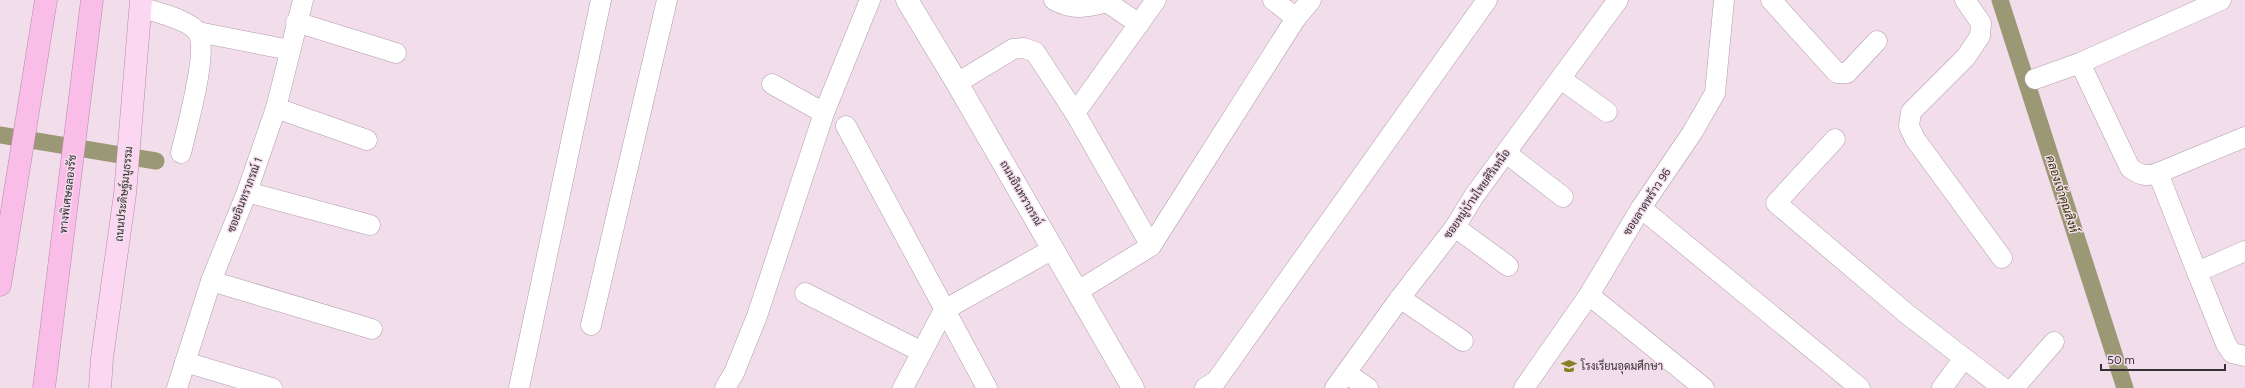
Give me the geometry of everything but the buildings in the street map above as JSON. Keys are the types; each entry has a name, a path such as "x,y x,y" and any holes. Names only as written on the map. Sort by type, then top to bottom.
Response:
{"highway":[{"path":"0,285 46,0"},
{"name":"ทางพิเศษฉลองรัช","path":"44,388 92,0"}],"main road":[{"name":"ถนนประดิษฐ์มนูธรรม","path":"100,388 127,170 141,4"}],"street":[{"name":"ซอยอินทราภรณ์ 1","path":"177,388 211,281 247,192 276,108 296,22 303,0"},
{"path":"519,388 602,0"},
{"path":"591,325 667,0"},
{"path":"725,388 734,373 757,316 824,113 870,0"},
{"name":"ถนนอินทราภรณ์","path":"907,0 957,83 1133,388"},
{"path":"1054,0 1064,5 1082,8 1107,1 1139,24"},
{"path":"1075,113 1156,0"},
{"path":"1273,0 1296,18"},
{"path":"1078,291 1151,246 1296,18 1311,0"},
{"path":"1205,388 1216,381 1486,0"},
{"name":"ซอยหมู่บ้านไทยศิริเหนือ","path":"1341,380 1400,298 1455,227 1474,196 1618,0"},
{"name":"ซอยลาดพร้าว 96","path":"1524,388 1589,295 1641,208 1692,133 1715,93 1724,0"},
{"path":"1771,0 1837,73 1848,74 1877,41"},
{"path":"1965,0 1981,23 1980,36 1966,57 1910,112 1909,126 1915,138 2002,258"},
{"path":"2035,79 2080,63 2221,0"},
{"path":"141,4 187,23 198,32 290,50"},
{"path":"296,22 396,53"},
{"path":"181,153 200,67 202,45 198,32"},
{"path":"957,83 1013,49 1024,48 1034,52 1075,113 1151,246"},
{"path":"2080,63 2130,168 2140,175 2148,176 2158,173 2245,137"},
{"path":"1561,79 1607,112"},
{"path":"772,84 824,113"},
{"path":"276,108 367,140"},
{"path":"846,126 987,388"},
{"path":"1835,139 1776,203 1906,314 2003,388"},
{"path":"1506,153 1563,197"},
{"path":"2158,173 2226,344 2232,353 2245,356"},
{"path":"247,192 370,225"},
{"path":"1641,208 1860,388"},
{"path":"1455,227 1508,266"},
{"path":"903,388 944,310 1053,249"},
{"path":"2197,272 2245,251"},
{"path":"211,281 372,329"},
{"path":"805,293 922,352"},
{"path":"1589,295 1704,388"},
{"path":"1400,298 1463,342"},
{"path":"2014,388 2054,342"},
{"path":"1942,388 1964,358"},
{"path":"185,362 272,388"},
{"path":"1341,380 1368,388"}],"waterway":[{"name":"คลองเจ้าคุณสิงห์","path":"2000,0 2125,388"},
{"path":"0,135 156,161"}],"place":[{"name":"โรงเรียนอุดมศึกษา","path":"1569,366"}]}
